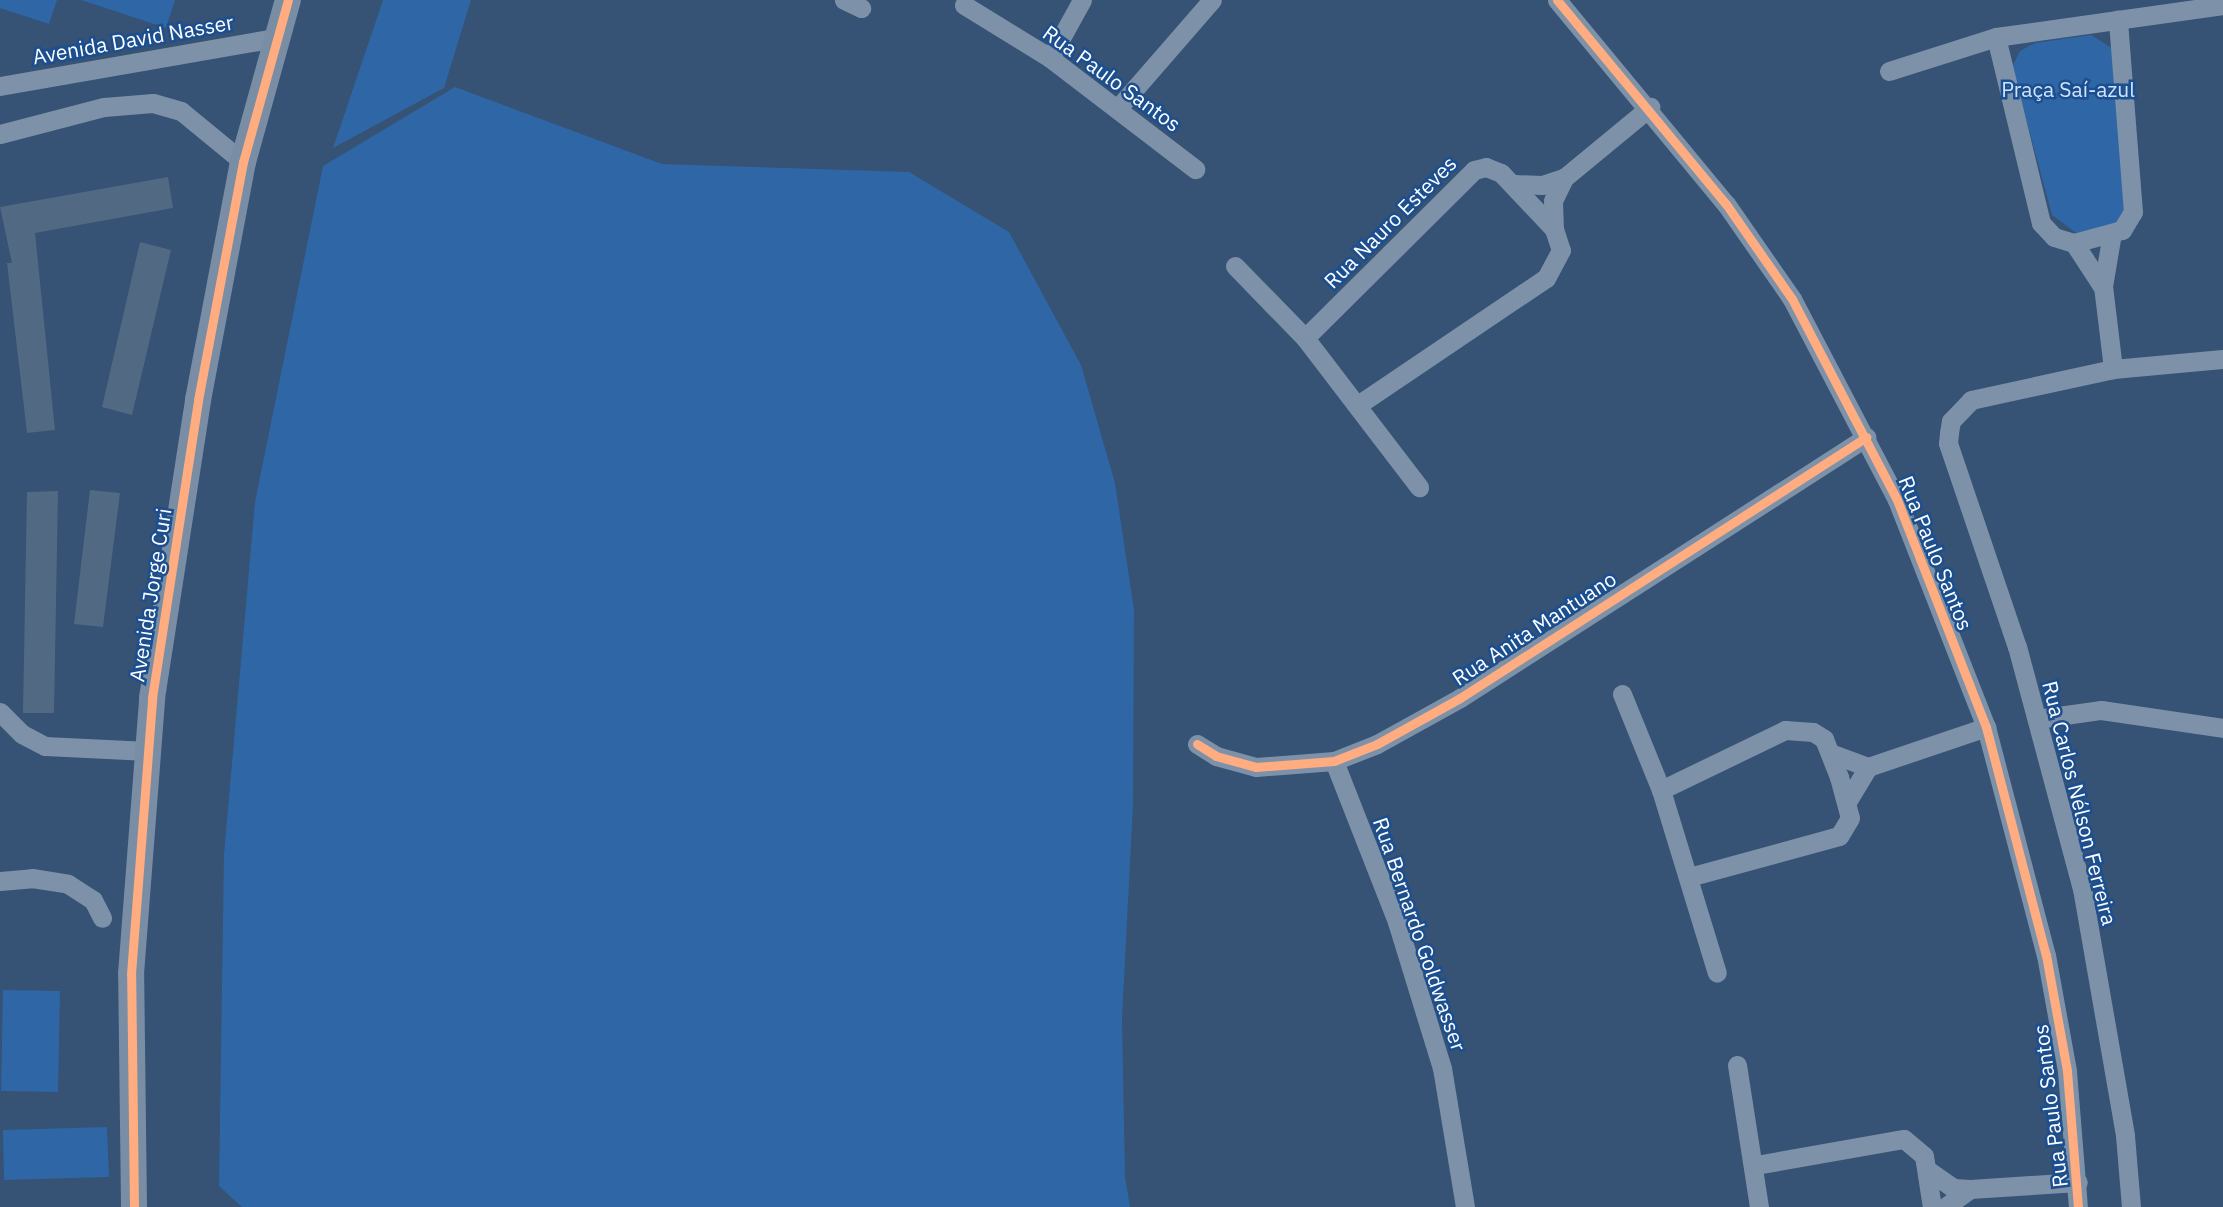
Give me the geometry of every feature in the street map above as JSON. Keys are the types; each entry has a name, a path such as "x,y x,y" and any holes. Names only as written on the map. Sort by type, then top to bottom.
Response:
{"street":[{"name":"Avenida Jorge Curi","path":"134,1207 131,974 152,698 198,400 243,162 275,38 288,0"},
{"path":"1050,58 1082,0"},
{"path":"1118,108 1212,0"},
{"name":"Rua Paulo Santos","path":"1557,0 1650,107 1726,204 1792,299 1867,437 1897,499 1986,727 2046,955 2067,1071 2078,1207"},
{"name":"Rua Paulo Santos","path":"964,5 1050,58 1195,169"},
{"path":"1889,71 1996,37 2223,5"},
{"path":"1996,37 2041,223 2054,237 2074,243 2112,233 2128,221 2133,201 2118,20"},
{"name":"Avenida David Nasser","path":"0,86 275,38"},
{"path":"0,134 104,107 153,103 181,111 243,162"},
{"name":"Rua Nauro Esteves","path":"1514,184 1542,185 1564,178 1650,107"},
{"name":"Rua Nauro Esteves","path":"1305,338 1474,170 1493,168 1514,184 1554,229"},
{"path":"1359,404 1546,278 1561,250 1554,229 1553,201 1564,178"},
{"path":"2112,233 2103,286 2113,369 2223,359"},
{"path":"2074,243 2103,286"},
{"path":"1235,266 1305,338 1359,404 1419,487"},
{"name":"Rua Carlos Nélson Ferreira","path":"2113,369 1971,400 1951,421 1948,443 2037,719 2082,889 2125,1135 2131,1207"},
{"name":"Rua Anita Mantuano","path":"1197,744 1216,756 1256,767 1334,761 1416,725 1867,437"},
{"path":"1622,694 1661,790 1717,973"},
{"path":"2037,719 2101,710 2223,728"},
{"path":"0,712 22,734 45,746 148,751"},
{"path":"1830,753 1868,767 1986,727"},
{"path":"1661,790 1786,730 1813,732 1824,739 1847,802 1847,827 1828,842 1689,877"},
{"name":"Rua Bernardo Goldwasser","path":"1334,761 1396,922 1442,1068 1465,1207"},
{"path":"1847,802 1868,767"},
{"path":"0,881 32,878 68,884 93,900 102,919"},
{"path":"1737,1065 1756,1165 1759,1207"},
{"path":"1756,1165 1904,1139 1924,1156 1929,1171 1932,1207"},
{"path":"1929,1171 1953,1188 2078,1182"},
{"path":"1945,1207 1970,1189"}],"green space":[{"path":"0,0 57,0 49,24 0,8"},
{"path":"81,0 175,0 166,28"},
{"path":"383,0 471,0 444,88 333,148"},
{"name":"Praça Saí-azul","path":"2091,35 2115,50 2126,206 2116,225 2076,233 2052,215 2012,67 2020,51 2035,43"},
{"path":"455,87 662,164 909,172 1009,232 1081,365 1115,483 1134,610 1133,805 1122,1018 1125,1177 1130,1207 242,1207 219,1186 224,854 255,502 323,166"},
{"path":"3,990 60,991 58,1092 1,1091"},
{"path":"107,1127 109,1177 4,1180 3,1130"}],"building":[{"path":"168,177 173,208 35,233 55,430 27,433 7,263 12,263 0,207"},
{"path":"140,242 171,250 132,415 102,407"},
{"path":"90,490 120,493 103,627 74,624"},
{"path":"58,491 54,713 23,713 27,492"}],"cycle path":[{"path":"134,1207 131,974 152,698 198,400 243,162 288,0"},
{"path":"1557,0 1726,204 1792,299 1897,500 1986,727 2046,955 2067,1071 2078,1207"},
{"path":"1197,744 1216,756 1256,767 1334,761 1377,744 1460,698 1867,437"}]}
